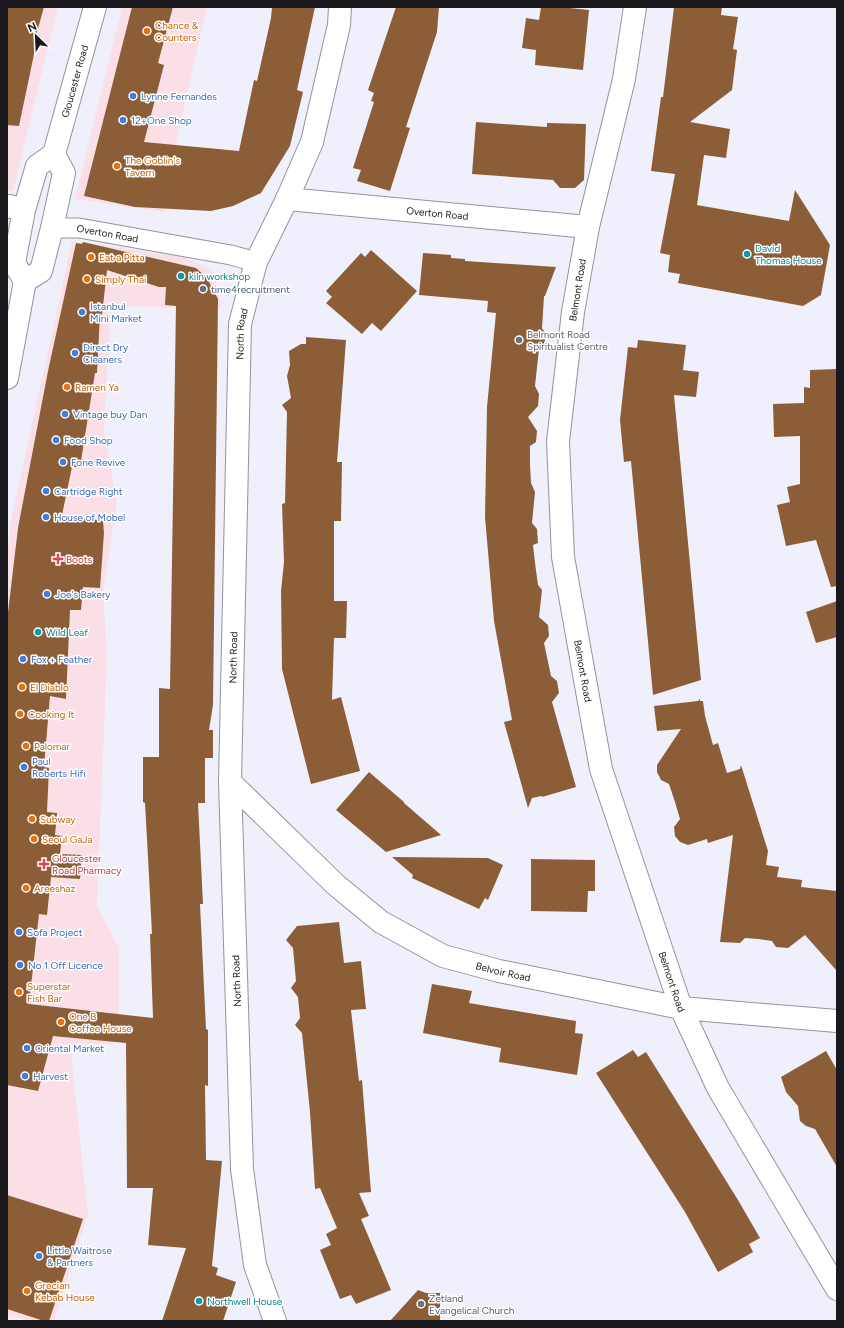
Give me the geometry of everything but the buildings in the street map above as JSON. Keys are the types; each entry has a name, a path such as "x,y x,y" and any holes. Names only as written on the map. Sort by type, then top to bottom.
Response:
{"street":[{"name":"Gloucester Road","path":"54,154 95,7"},
{"name":"North Road","path":"275,1321 255,1266 242,1169 230,782 240,324 256,262 288,199 312,142 339,25 340,7"},
{"name":"Belmont Road","path":"635,7 624,80 588,227 573,312 558,441 563,557 601,769 681,1008 718,1088 837,1289"},
{"path":"7,378 25,281 14,263 15,209 37,166 54,154 64,173 52,228 41,271 25,281"},
{"name":"Overton Road","path":"288,199 588,227"},
{"name":"Overton Road","path":"52,228 79,228 231,255 256,262"},
{"name":"Belvoir Road","path":"230,782 336,885 381,922 443,956 499,971 681,1008 837,1021"}],"shaded area":[{"path":"7,7 58,7 13,191 7,190"},
{"path":"122,7 207,7 176,143 164,212 75,199"},
{"path":"72,241 185,257 212,271 222,309 111,306 104,432 117,504 103,591 107,655 97,906 119,948 119,1013 113,1044 70,1044 88,1215 54,1321 30,1321 7,1315 7,550 12,516"}],"place":[{"name":"Chance & Counters","path":"147,31"},
{"name":"Lynne Fernandes","path":"133,96"},
{"name":"12+One Shop","path":"123,120"},
{"name":"The Goblin's Tavern","path":"117,166"},
{"name":"David Thomas House","path":"747,254"},
{"name":"Eat a Pitta","path":"91,257"},
{"name":"kiln workshop","path":"181,276"},
{"name":"Simply Thai","path":"87,279"},
{"name":"time4recruitment","path":"203,289"},
{"name":"Istanbul Mini Market","path":"82,312"},
{"name":"Belmont Road Spiritualist Centre","path":"519,340"},
{"name":"Direct Dry Cleaners","path":"75,353"},
{"name":"Ramen Ya","path":"67,387"},
{"name":"Vintage buy Dan","path":"65,414"},
{"name":"Food Shop","path":"56,440"},
{"name":"Fone Revive","path":"63,462"},
{"name":"Cartridge Right","path":"46,491"},
{"name":"House of Mobel","path":"46,517"},
{"name":"Boots","path":"58,559"},
{"name":"Joe's Bakery","path":"47,594"},
{"name":"Wild Leaf","path":"38,632"},
{"name":"Fox + Feather","path":"23,659"},
{"name":"El Diablo","path":"22,687"},
{"name":"Cooking It","path":"20,714"},
{"name":"Palomar","path":"26,746"},
{"name":"Paul Roberts Hifi","path":"24,767"},
{"name":"Subway","path":"32,819"},
{"name":"Seoul GaJa","path":"34,839"},
{"name":"Gloucester Road Pharmacy","path":"44,864"},
{"name":"Areeshaz","path":"26,888"},
{"name":"Sofa Project","path":"19,932"},
{"name":"No 1 Off Licence","path":"20,965"},
{"name":"Superstar Fish Bar","path":"19,992"},
{"name":"One B Coffee House","path":"61,1022"},
{"name":"Oriental Market","path":"27,1048"},
{"name":"Harvest","path":"25,1076"},
{"name":"Little Waitrose & Partners","path":"39,1256"},
{"name":"Grecian Kebab House","path":"27,1291"},
{"name":"Northwell House","path":"199,1301"},
{"name":"Zetland Evangelical Church","path":"421,1304"}]}
